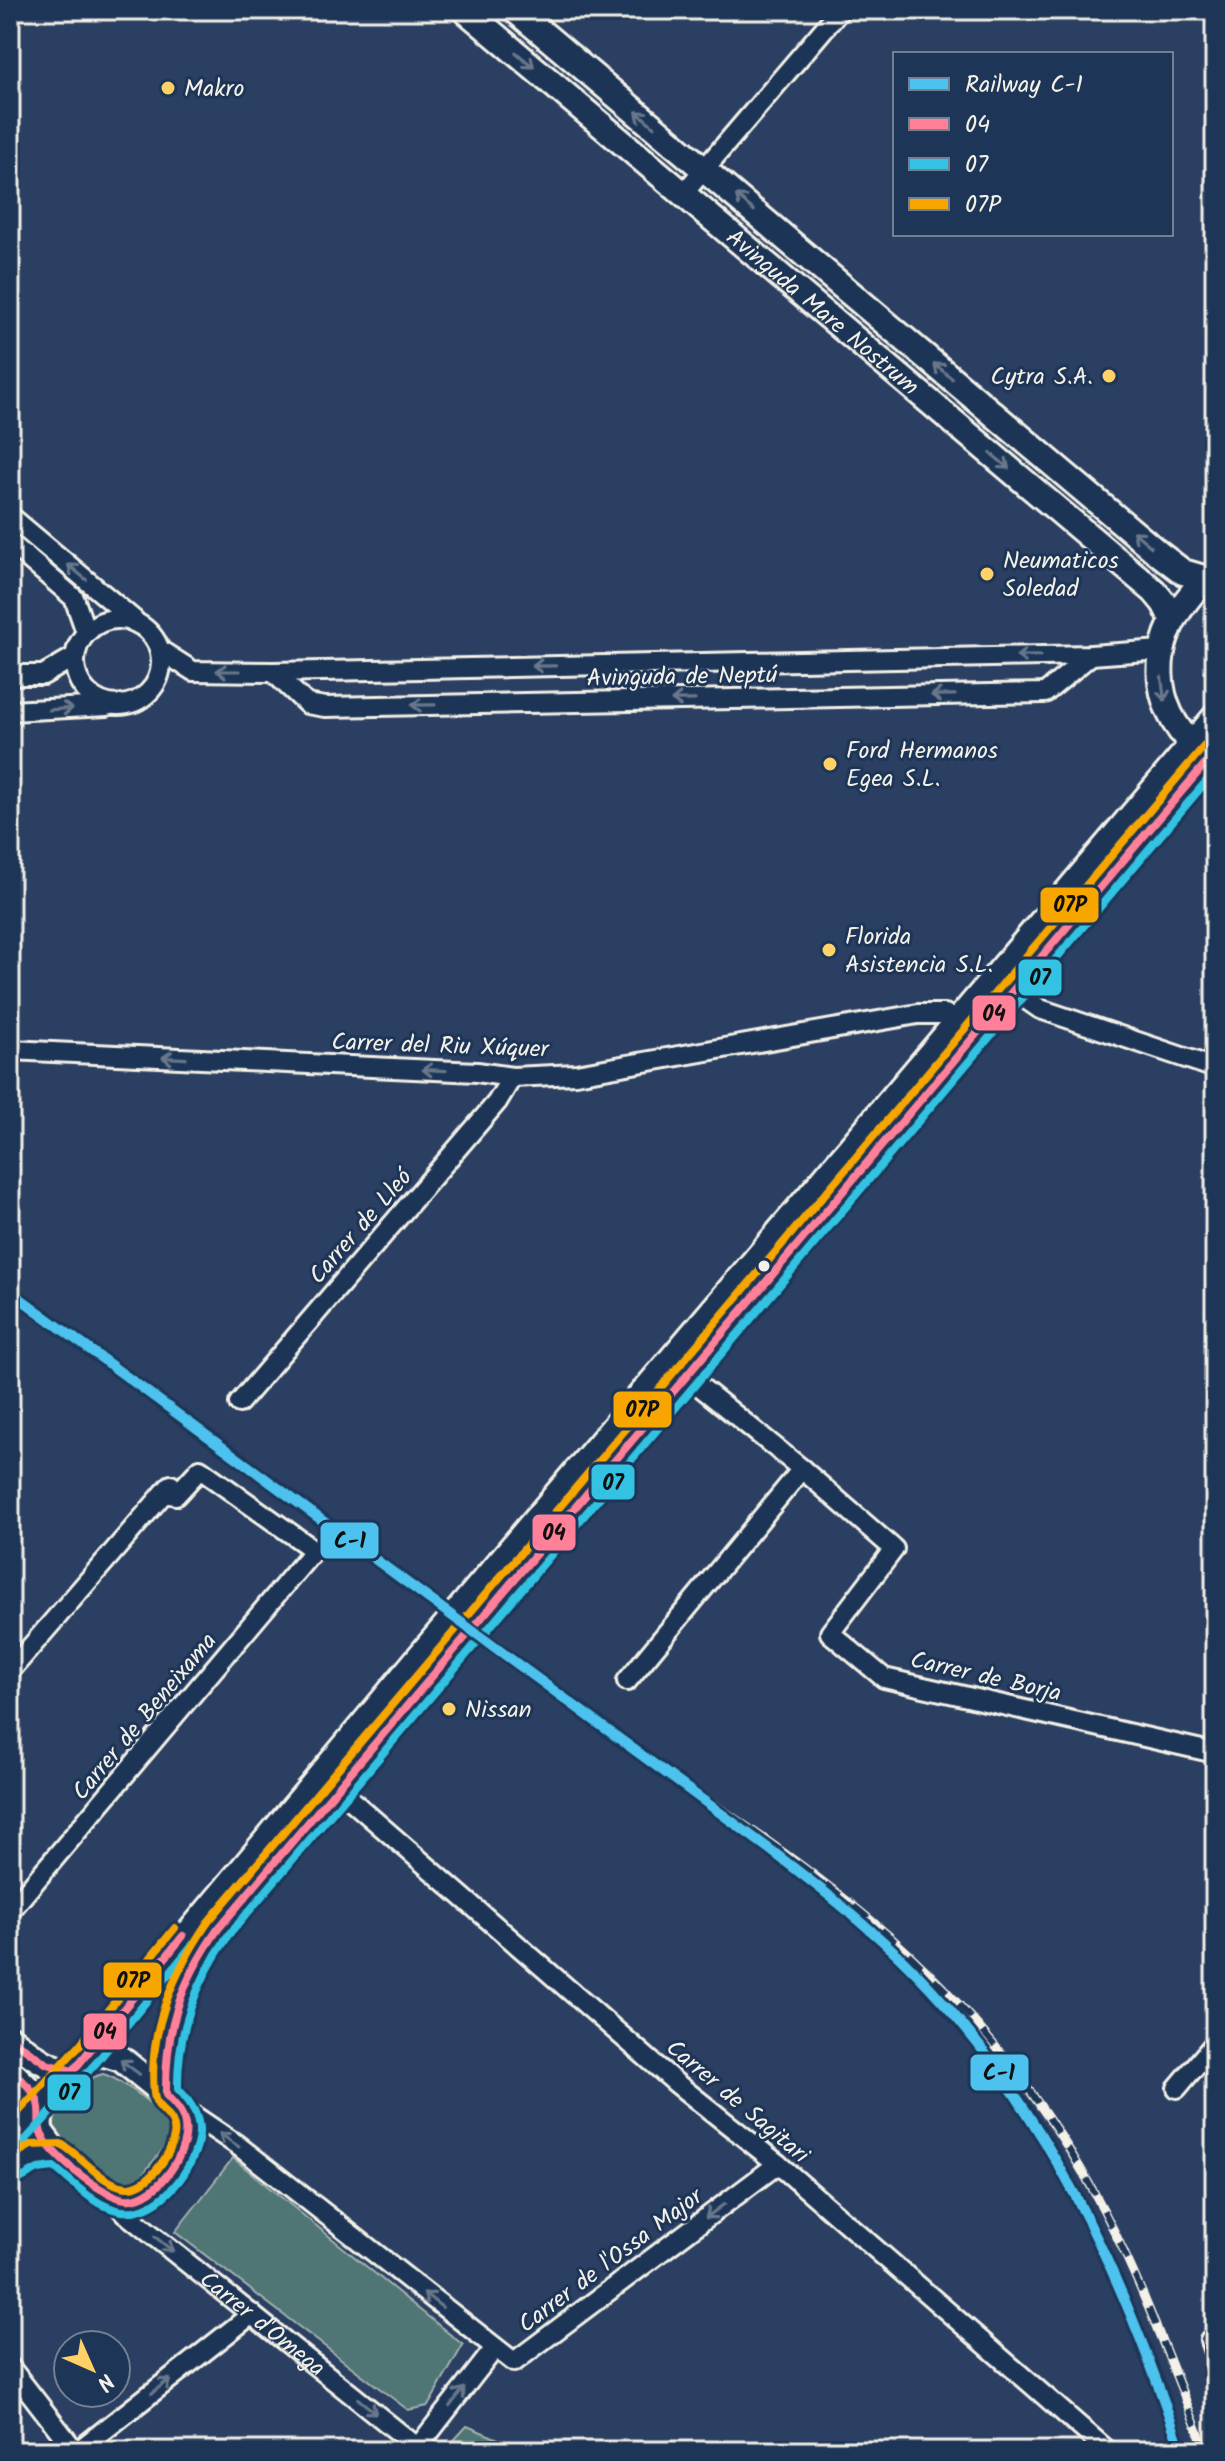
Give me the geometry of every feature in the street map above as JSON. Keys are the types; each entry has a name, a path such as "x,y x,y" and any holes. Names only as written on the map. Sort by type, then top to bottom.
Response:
{"main road":[{"name":"Avinguda Mare Nostrum","path":"465,10 1154,591 1172,619"},
{"name":"Avinguda Mare Nostrum","path":"515,10 1158,553 1183,572 1211,577"},
{"path":"1208,754 1172,721 1164,701 1161,650 1172,619 1192,593 1211,577"},
{"path":"10,2139 39,2110 501,1577 687,1376 1014,991 1208,754 1215,717"},
{"path":"501,1577 656,1377 956,1024 1208,754"},
{"path":"172,2100 165,2059 169,2035 196,1959 337,1788 438,1650"},
{"path":"10,2038 58,2071 105,2054 121,2059 172,2100 185,2118 187,2131 184,2148 157,2186 138,2199 125,2199 106,2192"},
{"name":"Carrer d'Omega","path":"10,2071 33,2093 39,2110 40,2131 58,2155 106,2192"},
{"path":"10,2171 34,2157 58,2155"}],"street":[{"path":"683,194 840,10"},
{"path":"10,516 147,629 160,650 161,664 151,691 126,705 10,711"},
{"path":"10,543 74,598 86,632"},
{"path":"111,705 91,697 83,689 77,679 74,657 86,632 97,624 110,619 136,622"},
{"name":"Avinguda de Neptú","path":"160,650 193,671 273,672 1091,655 1161,650"},
{"name":"Avinguda de Neptú","path":"273,672 307,704 325,707 1045,693 1091,655"},
{"path":"10,675 43,675 74,657"},
{"path":"1014,991 1040,1009 1215,1068"},
{"name":"Carrer del Riu Xúquer","path":"10,1050 477,1072 512,1077 576,1074 918,1014 945,1014 956,1024"},
{"name":"Carrer de Lleó","path":"239,1403 497,1102 512,1077"},
{"path":"656,1377 687,1376"},
{"name":"Carrer de Borja","path":"687,1376 894,1549 830,1633 884,1678 1215,1753"},
{"name":"Carrer de Beneixama","path":"10,1671 168,1488 176,1495 200,1469 314,1550 10,1911"},
{"path":"627,1681 802,1469"},
{"name":"Carrer de Sagitari","path":"337,1788 676,2083 778,2164 1108,2451"},
{"path":"1177,2088 1215,2043"},
{"path":"172,2100 236,2144 495,2348"},
{"name":"Carrer de l'Ossa Major","path":"420,2449 495,2348 514,2362 778,2164"},
{"name":"Carrer d'Omega","path":"106,2192 125,2213 420,2449"},
{"path":"10,2367 76,2451 252,2314"},
{"path":"1215,2335 1210,2341 1215,2354"}],"green space":[{"path":"103,2074 143,2097 167,2124 169,2132 165,2145 136,2182 127,2184 101,2174 74,2154 56,2132 54,2124 60,2110 85,2083"},
{"path":"233,2158 463,2345 428,2406 408,2410 175,2232"},
{"path":"467,2426 527,2451 444,2451"}],"railway":[{"path":"679,1780 851,1904 926,1970 994,2044 1053,2125 1104,2211 1145,2300 1206,2451"}],"rail line":[{"name":"C-1","path":"10,1291 768,1848 899,1956 963,2025 1005,2080 1042,2137 1076,2197 1134,2321 1181,2451"}],"transit line":[{"name":"07P","path":"10,2157 31,2145 61,2144 101,2176 127,2187 143,2182 158,2169 174,2136 173,2123 158,2105 154,2094 153,2070 159,2025 174,1982 208,1922 1206,744"},
{"name":"04","path":"10,2071 35,2096 40,2130 64,2162 87,2180 120,2198 132,2199 156,2187 175,2163 185,2137 182,2116 166,2095 172,2028 194,1968 218,1929 1210,758 1215,761"},
{"name":"07","path":"16,2181 38,2169 54,2167 94,2200 122,2211 150,2206 174,2187 191,2160 199,2133 193,2109 178,2089 185,2028 197,1990 228,1936 1215,771"},
{"name":"07P","path":"10,2121 78,2047 175,1928"},
{"name":"04","path":"10,2038 47,2064 73,2071 183,1936"},
{"name":"07","path":"19,2147 96,2063 193,1944"}],"place":[{"name":"Makro","path":"168,88"},
{"name":"Cytra S.A.","path":"1109,376"},
{"name":"Neumaticos Soledad","path":"987,574"},
{"name":"Ford Hermanos Egea S.L.","path":"830,764"},
{"name":"Florida Asistencia S.L.","path":"829,950"},
{"name":"Nissan","path":"449,1709"}]}
